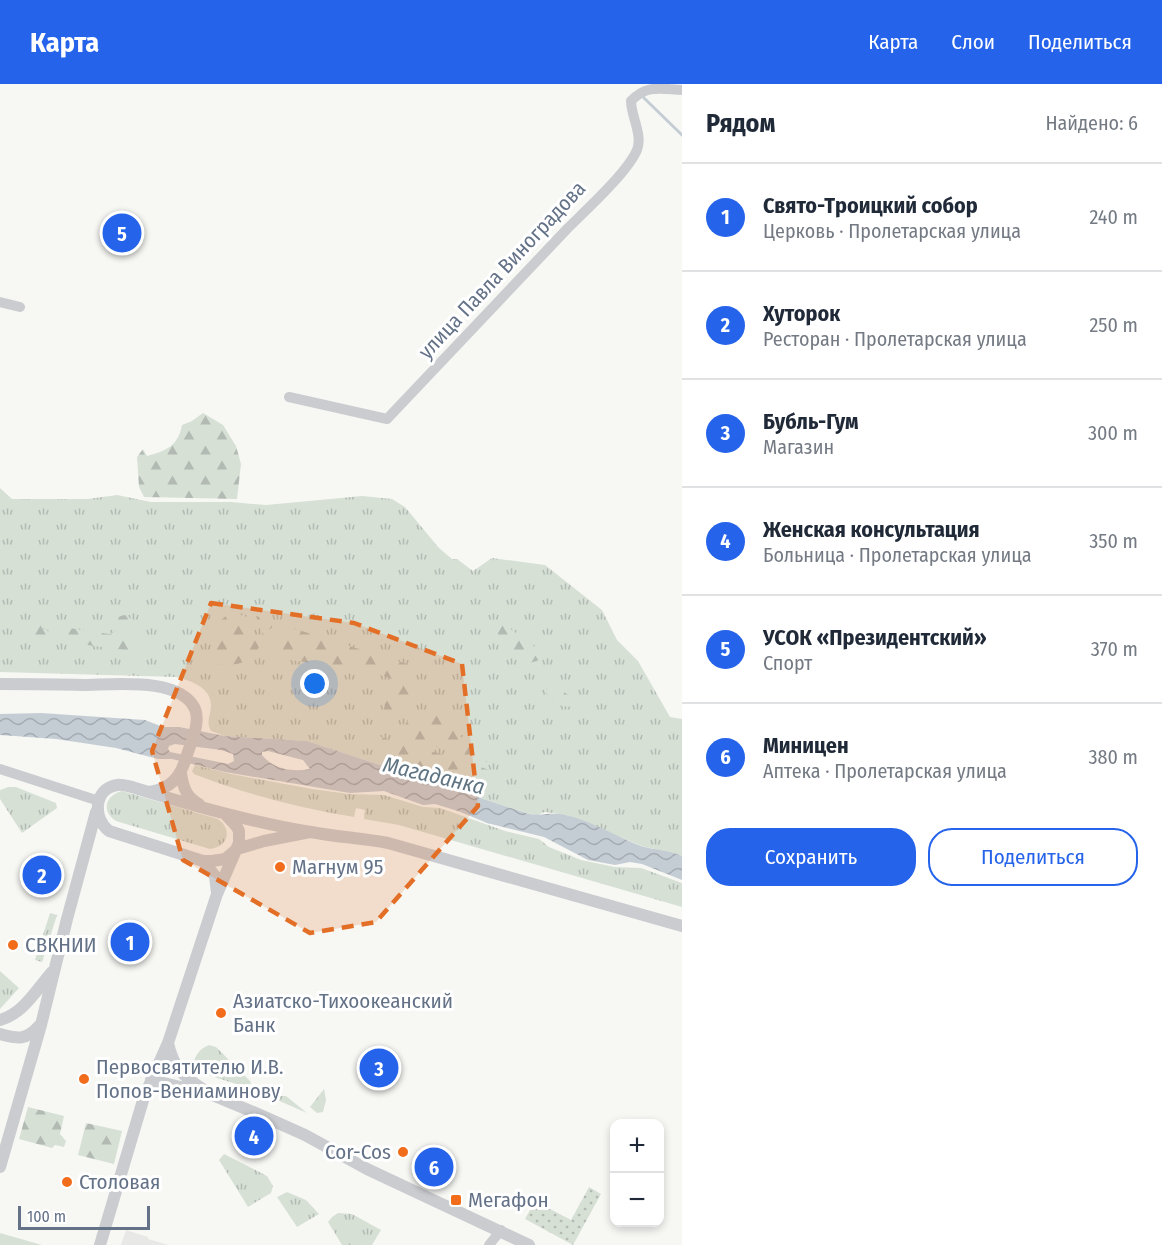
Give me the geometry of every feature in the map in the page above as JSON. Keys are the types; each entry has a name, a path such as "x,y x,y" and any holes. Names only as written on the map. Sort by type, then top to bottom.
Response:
{"street":[{"name":"улица Павла Виноградова","path":"289,397 387,419 632,158 638,148 639,138 630,101 635,95 651,87 663,86 682,90"},
{"path":"0,302 20,307"},
{"path":"0,684 121,684 163,688 186,698 195,709 197,721 181,773 175,781 161,790 147,792"},
{"path":"0,769 98,804"},
{"path":"181,773 183,786 189,796 210,811"},
{"path":"0,1167 41,1024 98,804 107,789 114,786 132,787 210,811 310,832 388,843 682,926"},
{"path":"98,804 100,823 110,831 203,861 225,859 237,849 278,837 310,832"},
{"path":"100,1245 141,1107 168,1043 217,894 237,849 239,831 225,814"},
{"path":"87,849 102,837 118,835"},
{"path":"203,861 215,876 217,894"},
{"path":"0,1020 24,1006 54,969"},
{"path":"16,1038 26,1036 41,1024"},
{"path":"0,1034 16,1038 27,1047 30,1057"},
{"path":"168,1043 175,1064 183,1076 210,1094"},
{"path":"152,1080 210,1094 305,1135 377,1173 529,1245"},
{"path":"489,1245 501,1230"}],"highlighted area":[{"path":"211,603 354,623 462,664 478,806 376,922 310,933 183,860 152,751"}],"shaded area":[{"path":"126,1230 148,1237 148,1239 169,1245 121,1245"}],"green space":[{"path":"203,413 223,425 236,446 241,464 237,499 144,497 139,487 137,457 143,449 147,456 170,446 178,438 182,425"},
{"path":"0,488 12,499 88,499 117,495 151,502 231,502 266,505 362,496 392,499 405,507 439,548 452,559 457,559 473,571 492,558 545,565 602,610 617,640 638,661 670,717 682,719 682,856 642,846 567,815 545,812 537,815 529,814 307,741 225,736 211,731 209,722 211,707 208,694 200,686 176,677 0,672"},
{"path":"231,612 247,617 259,647 251,657 241,663 216,664 212,648 213,635 219,623"},
{"path":"125,615 133,620 128,637 145,646 146,653 22,636 14,634 12,630 41,620 43,629 53,633 69,628 109,634 115,632 113,624 116,617"},
{"path":"256,616 268,619 277,624 263,634"},
{"path":"498,620 543,653 537,661 525,664 510,650 491,623"},
{"path":"289,627 410,665 415,672 413,686 405,709 394,728 387,726 383,721 392,679 335,666 275,658 267,649 278,633"},
{"path":"561,685 565,693 576,698 575,707 557,704 548,696 546,691 548,687"},
{"path":"412,709 426,712 438,711 450,722 465,742 473,740 481,742 485,754 496,759 498,763 487,762 405,737 403,733"},
{"path":"381,737 460,760 495,774 489,783 479,784 418,768 383,755 376,749"},
{"path":"195,765 312,789 349,794 384,795 423,807 440,808 505,831 539,839 549,847 581,860 615,867 641,868 682,883 682,907 399,825 364,819 365,810 356,808 354,817 293,805 253,794 194,774 192,771"},
{"path":"16,787 56,803 57,808 22,833 0,799 0,790"},
{"path":"122,791 218,819 226,828 224,842 210,849 116,821 108,813 107,804 112,796"},
{"path":"50,913 57,915 42,962 35,960"},
{"path":"0,971 19,988 0,1009"},
{"path":"209,1045 216,1047 251,1082 249,1088 195,1071 193,1067 196,1056"},
{"path":"324,1089 326,1100 323,1112 317,1113 310,1107"},
{"path":"275,1096 286,1096 307,1113 275,1099"},
{"path":"28,1107 64,1116 60,1134 66,1141 64,1147 55,1145 52,1148 19,1139"},
{"path":"86,1123 122,1131 114,1164 78,1155"},
{"path":"224,1154 267,1176 273,1186 271,1193 248,1207 219,1160"},
{"path":"589,1187 601,1194 573,1245 525,1219 535,1201 571,1220"},
{"path":"287,1192 306,1200 319,1214 297,1227 277,1197"},
{"path":"338,1213 352,1214 381,1230 372,1245 342,1245 328,1222"},
{"path":"0,1233 42,1245 0,1245"}],"water":[{"path":"41,713 145,720 163,727 179,727 225,736 307,741 529,814 561,814 575,817 641,846 677,854 682,856 682,880 642,864 630,862 615,865 588,860 544,837 487,823 435,804 423,805 384,791 350,793 225,772 116,748 56,739 0,735 0,714","holes":["175,744 221,750 233,754 234,761 228,764 170,752 169,746","268,751 303,760 310,769 291,770 278,767 262,755 262,752"]}],"waterway":[{"path":"644,98 682,135"}],"place":[{"name":"УСОК «Президентский»","path":"122,233"},
{"name":"Магнум 95","path":"280,867"},
{"name":"Хуторок","path":"42,875"},
{"name":"Свято-Троицкий собор","path":"130,942"},
{"name":"СВКНИИ","path":"13,945"},
{"name":"Азиатско-Тихоокеанский Банк","path":"221,1013"},
{"name":"Бубль-Гум","path":"379,1068"},
{"name":"Первосвятителю И.В. Попов-Вениаминову","path":"84,1079"},
{"name":"Женская консультация","path":"254,1136"},
{"name":"Cor-Cos","path":"403,1152"},
{"name":"Миницен","path":"434,1167"},
{"name":"Столовая","path":"67,1182"},
{"name":"Мегафон","path":"456,1200"}],"water label":[{"name":"Магаданка","path":"434,775"}]}
